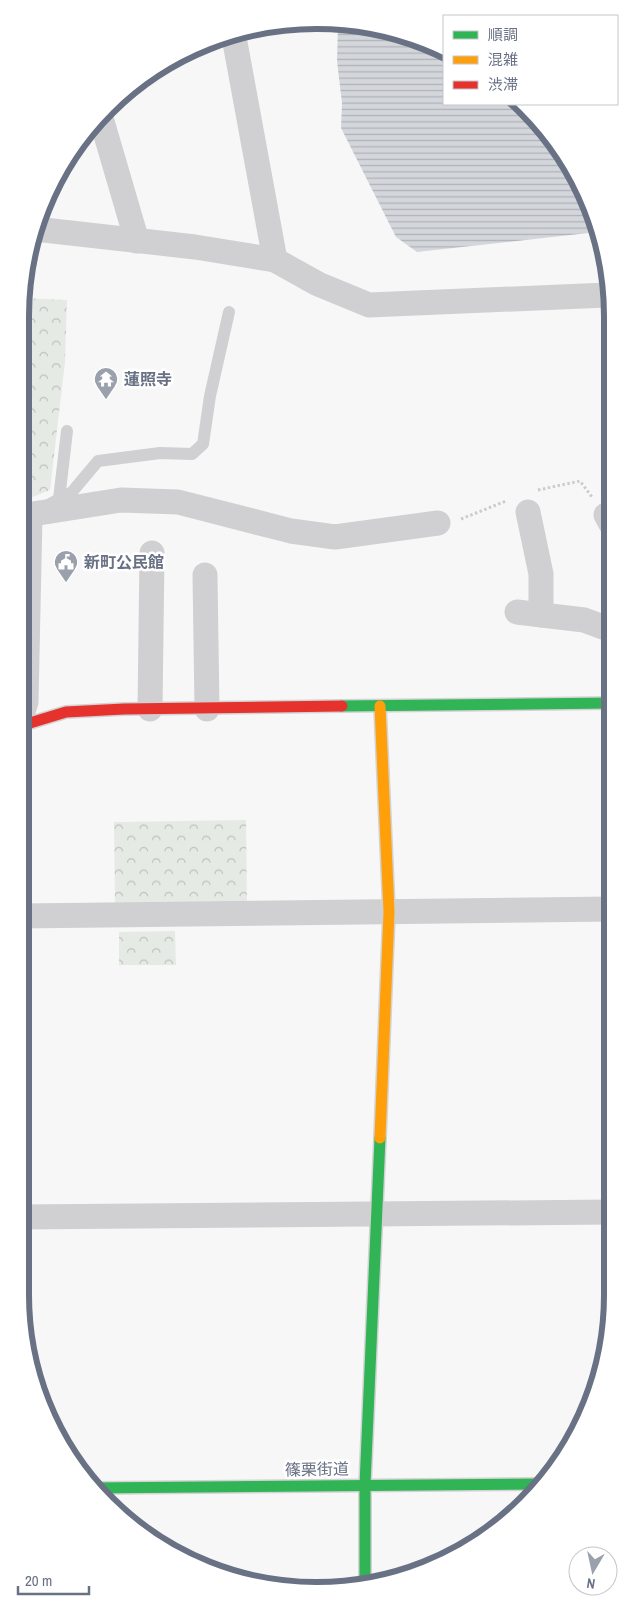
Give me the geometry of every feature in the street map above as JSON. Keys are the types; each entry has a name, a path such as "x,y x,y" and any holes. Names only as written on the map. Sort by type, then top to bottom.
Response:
{"street":[{"path":"235,41 275,260"},
{"path":"103,124 137,241"},
{"path":"42,230 275,260 318,284 369,305 604,295"},
{"path":"29,515 121,500 178,502 291,531 335,536 438,523"},
{"path":"528,512 540,574 529,614 584,620 604,627"},
{"path":"150,709 152,553"},
{"path":"205,575 207,709"},
{"path":"29,723 66,712 150,709 604,703"},
{"path":"364,1578 365,1485 389,912 380,706"},
{"path":"29,916 604,909"},
{"path":"29,1217 604,1212"},
{"name":"篠栗街道","path":"104,1488 533,1484"}],"lane":[{"path":"29,514 72,492 98,461 160,453 192,454 203,444 210,396 229,312"},
{"path":"59,499 67,430"}],"green space":[{"path":"29,298 67,300 65,362 50,490 29,498"},
{"path":"246,820 247,906 115,908 114,822"},
{"path":"175,931 176,965 119,965 119,932"}],"shaded area":[{"path":"338,29 373,34 409,44 443,58 443,105 511,105 533,127 556,157 575,189 591,233 417,252 396,237 341,128 342,103 337,61"}],"traffic: fast":[{"path":"342,706 604,703"},
{"path":"365,1578 365,1485 380,1138"},
{"path":"104,1488 533,1484"}],"traffic: slow":[{"path":"380,706 389,912 380,1138"}],"traffic: jam":[{"path":"29,723 66,712 124,709 342,706"}],"place":[{"name":"蓮照寺","path":"106,400"},
{"name":"新町公民館","path":"66,583"}]}
